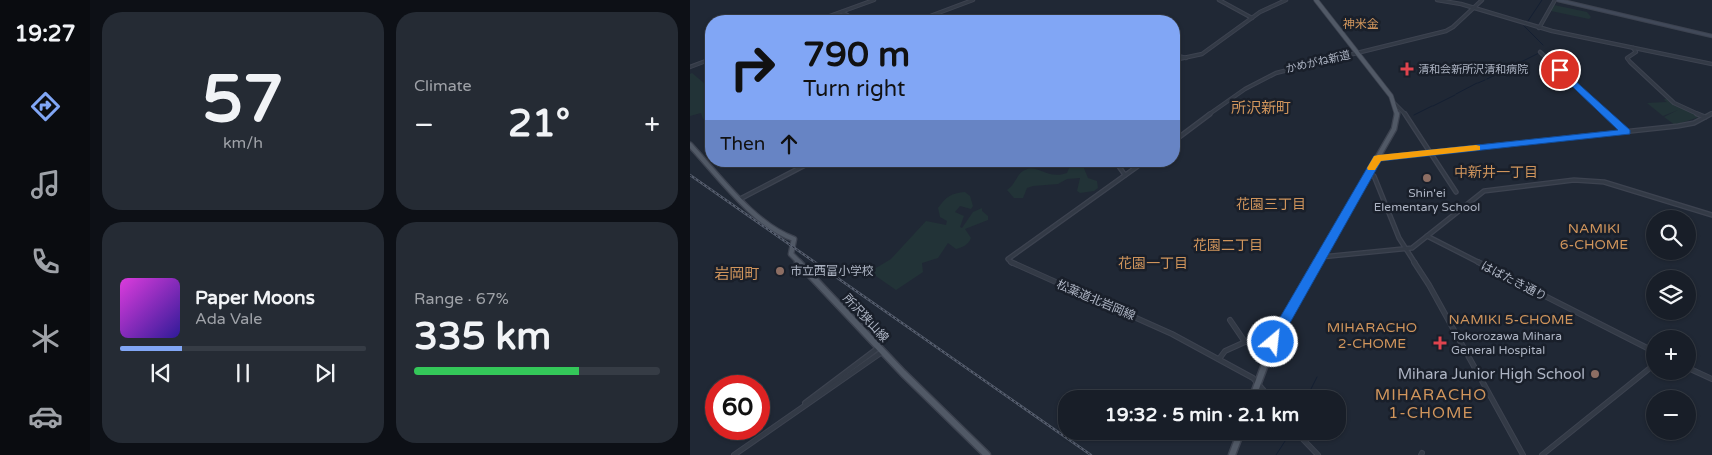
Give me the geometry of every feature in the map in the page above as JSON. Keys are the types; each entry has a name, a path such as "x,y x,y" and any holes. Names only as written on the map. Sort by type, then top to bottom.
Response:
{"main road":[{"path":"1255,390 1277,333 1378,158 1396,124 1398,115 1395,104 1316,0"},
{"path":"1557,0 1712,36"},
{"path":"1563,0 1712,36"},
{"path":"690,145 705,161"},
{"path":"710,167 740,199"},
{"name":"所沢狭山線","path":"740,199 760,220 780,234 794,239 791,254 948,419 987,455"},
{"path":"1232,455 1238,440"}],"street":[{"path":"833,15 874,0"},
{"path":"933,15 973,0"},
{"path":"1219,0 1252,18"},
{"path":"1180,60 1204,53 1252,18 1271,6 1286,0"},
{"path":"1437,0 1453,2 1538,28 1712,64"},
{"name":"かめがね新道","path":"1180,137 1266,77 1289,69 1446,31 1482,0"},
{"path":"1538,28 1557,0"},
{"path":"842,12 847,15"},
{"path":"1633,48 1636,52 1628,57 1630,62 1674,103 1705,117"},
{"path":"1540,52 1626,132"},
{"path":"1180,55 1186,59"},
{"path":"690,67 705,61"},
{"path":"1395,104 1408,117 1406,118 1456,192"},
{"path":"1378,158 1682,126 1712,113"},
{"path":"740,199 801,167"},
{"path":"1119,167 1125,175 1136,167"},
{"path":"1369,174 1374,176 1406,248 1429,285 1522,455"},
{"name":"松葉道北岩岡線","path":"1125,175 1008,259 1012,263 1154,325 1258,382"},
{"path":"1320,257 1414,247 1484,191 1574,180 1604,182 1712,214"},
{"name":"はばたき通り","path":"1427,236 1646,347"},
{"path":"1219,359 1225,351 1245,342 1230,320"},
{"path":"734,455 783,420 836,386 881,350"},
{"path":"1542,455 1646,371"},
{"path":"1696,372 1712,379"},
{"path":"1258,382 1264,390"},
{"path":"1304,440 1318,455"}],"shaded area":[{"path":"1554,5 1587,12 1591,17 1589,19 1551,11"},
{"path":"692,73 705,84 705,119 703,119 701,113 690,116 690,74"},
{"path":"1665,99 1669,99 1702,116 1675,125 1664,117 1678,110 1663,116 1647,103 1667,102"},
{"path":"1083,167 1088,178 1097,181 1098,188 1094,191 1080,193 1077,191 1080,178 1067,179 1058,184 1027,188 1023,198 1014,198 1007,190 1022,171 1035,169 1048,174 1060,175 1067,173 1069,168"},
{"path":"965,192 970,196 973,206 971,209 960,206 955,212 964,216 960,227 962,228 973,212 982,208 982,211 988,216 988,220 965,229 971,238 967,244 956,249 948,243 938,258 922,263 923,272 896,290 873,274 876,268 891,259 926,221 946,225 947,221 940,217 938,208 949,196"}],"waterway":[{"path":"1526,24 1542,0"},
{"path":"1524,26 1543,45"},
{"path":"1521,62 1539,53"},
{"path":"1500,72 1520,63"},
{"path":"1487,79 1499,73"},
{"path":"1478,83 1485,80"},
{"path":"1456,94 1477,83"},
{"path":"1433,106 1455,95"},
{"path":"1414,115 1432,106"},
{"path":"1310,390 1317,377"},
{"path":"1276,455 1286,440"}],"railway":[{"path":"690,175 1091,455"}],"slow traffic":[{"path":"1372,168 1378,158 1476,148"}],"place":[{"name":"清和会新所沢清和病院","path":"1407,69"},
{"name":"Shin'ei Elementary School","path":"1427,178"},
{"name":"市立西富小学校","path":"780,271"},
{"name":"Tokorozawa Mihara General Hospital","path":"1440,343"},
{"name":"Mihara Junior High School","path":"1595,374"}],"district":[{"name":"神米金","path":"1361,24"},
{"name":"所沢新町","path":"1261,108"},
{"name":"中新井一丁目","path":"1496,172"},
{"name":"花園三丁目","path":"1271,204"},
{"name":"NAMIKI 6-CHOME","path":"1594,236"},
{"name":"花園二丁目","path":"1228,245"},
{"name":"花園一丁目","path":"1153,263"},
{"name":"岩岡町","path":"737,274"},
{"name":"NAMIKI 5-CHOME","path":"1511,319"},
{"name":"MIHARACHO 2-CHOME","path":"1372,336"},
{"name":"MIHARACHO 1-CHOME","path":"1431,404"}],"route":[{"path":"1273,342 1378,158 1626,132 1560,70"}]}
